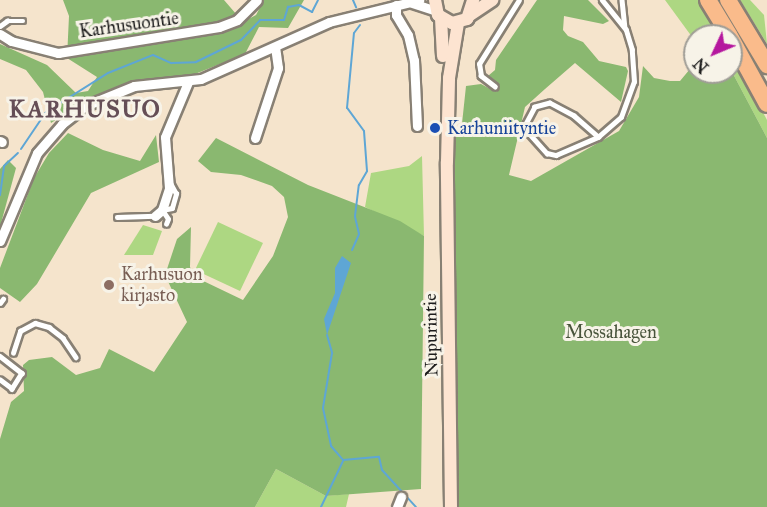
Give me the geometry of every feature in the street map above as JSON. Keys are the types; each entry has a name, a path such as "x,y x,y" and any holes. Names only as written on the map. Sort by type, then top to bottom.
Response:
{"highway":[{"path":"708,0 722,24"},
{"path":"728,0 767,65"},
{"path":"743,61 767,104"}],"main road":[{"path":"470,15 473,0"},
{"path":"437,10 458,23 492,0"},
{"name":"Nupurintie","path":"437,10 447,162"},
{"name":"Nupurintie","path":"452,507 447,162 449,78 458,23"}],"street":[{"name":"Karhusuontie","path":"0,34 11,41 58,52 219,27 237,20 257,0"},
{"path":"1,234 30,164 62,124 85,106 134,86 188,82 209,77 329,22 396,4 416,2 437,10"},
{"path":"396,4 398,21 408,35 414,60 417,126"},
{"path":"255,138 278,68 275,47"},
{"path":"159,213 169,182 165,137 188,82"},
{"path":"397,507 401,497"}],"lane":[{"path":"495,87 481,76 479,64 519,0"},
{"path":"602,0 626,30"},
{"path":"598,137 574,116 550,103 535,107 526,124 527,131 547,153 563,154 598,137 621,117 629,101 634,68 622,0"},
{"path":"0,26 7,21 23,21"},
{"path":"168,105 180,105"},
{"path":"117,217 159,213 168,219 166,224"},
{"path":"14,353 20,331 35,323 56,333 76,357"},
{"path":"0,356 22,373 12,389 0,380"}],"green space":[{"path":"63,0 224,0 243,22 256,15 264,0 304,0 288,28 259,27 245,54 195,74 132,82 81,104 51,123 43,92 26,70 0,59 0,44 47,65 76,93 88,91 97,77 67,58 69,16"},
{"name":"Mossahagen","path":"537,0 588,0 609,21 603,24 564,16 563,30 568,36 583,42 599,61 626,67 628,71 621,102 575,63 525,107 509,175 531,181 619,131 639,97 643,66 654,78 680,81 683,77 683,84 738,84 767,138 767,507 456,507 453,138 461,133 466,86 481,84 494,91 497,85 488,76 495,70 496,60"},
{"path":"665,0 699,0 714,24 683,24"},
{"path":"740,0 750,0 764,15 767,44"},
{"path":"743,75 767,120 767,138 738,84 743,84"},
{"path":"68,133 103,150 140,161 156,135 159,162 91,193 37,284 20,302 0,288 0,268 34,178 49,153"},
{"path":"216,138 308,185 400,221 424,236 421,489 326,496 276,469 255,507 0,507 0,439 11,402 24,391 23,365 29,360 52,357 76,375 100,368 109,349 154,372 187,322 165,275 177,239 191,227 190,267 195,277 243,300 273,256 288,217 284,197 272,186 241,175 211,172 198,161"},
{"path":"422,156 424,236 365,207 371,173 409,166"},
{"path":"8,160 16,168 0,227 0,169"},
{"path":"218,222 263,243 240,291 195,270"},
{"path":"143,225 162,231 153,255 124,255"},
{"path":"276,469 326,496 349,494 346,507 255,507"}],"water":[{"path":"342,256 351,263 327,335 324,319 335,293 335,268"}],"waterway":[{"path":"21,149 46,112 108,73 153,55 171,63 196,62 241,40 260,20 284,20 288,7 299,5 312,12 318,0"},
{"path":"353,0 356,7"},
{"path":"352,250 359,234 355,216 359,185 367,171 364,131 347,108 354,33 360,25"},
{"path":"0,195 4,166 18,153"},
{"path":"327,335 332,353 323,408 331,446 343,460"},
{"path":"343,460 379,457 382,470 416,507"},
{"path":"321,507 343,461"}],"place":[{"name":"Karhuniityntie","path":"435,128"},
{"name":"Karhusuon kirjasto","path":"109,285"}],"district":[{"name":"KARHUSUO","path":"85,110"}]}
